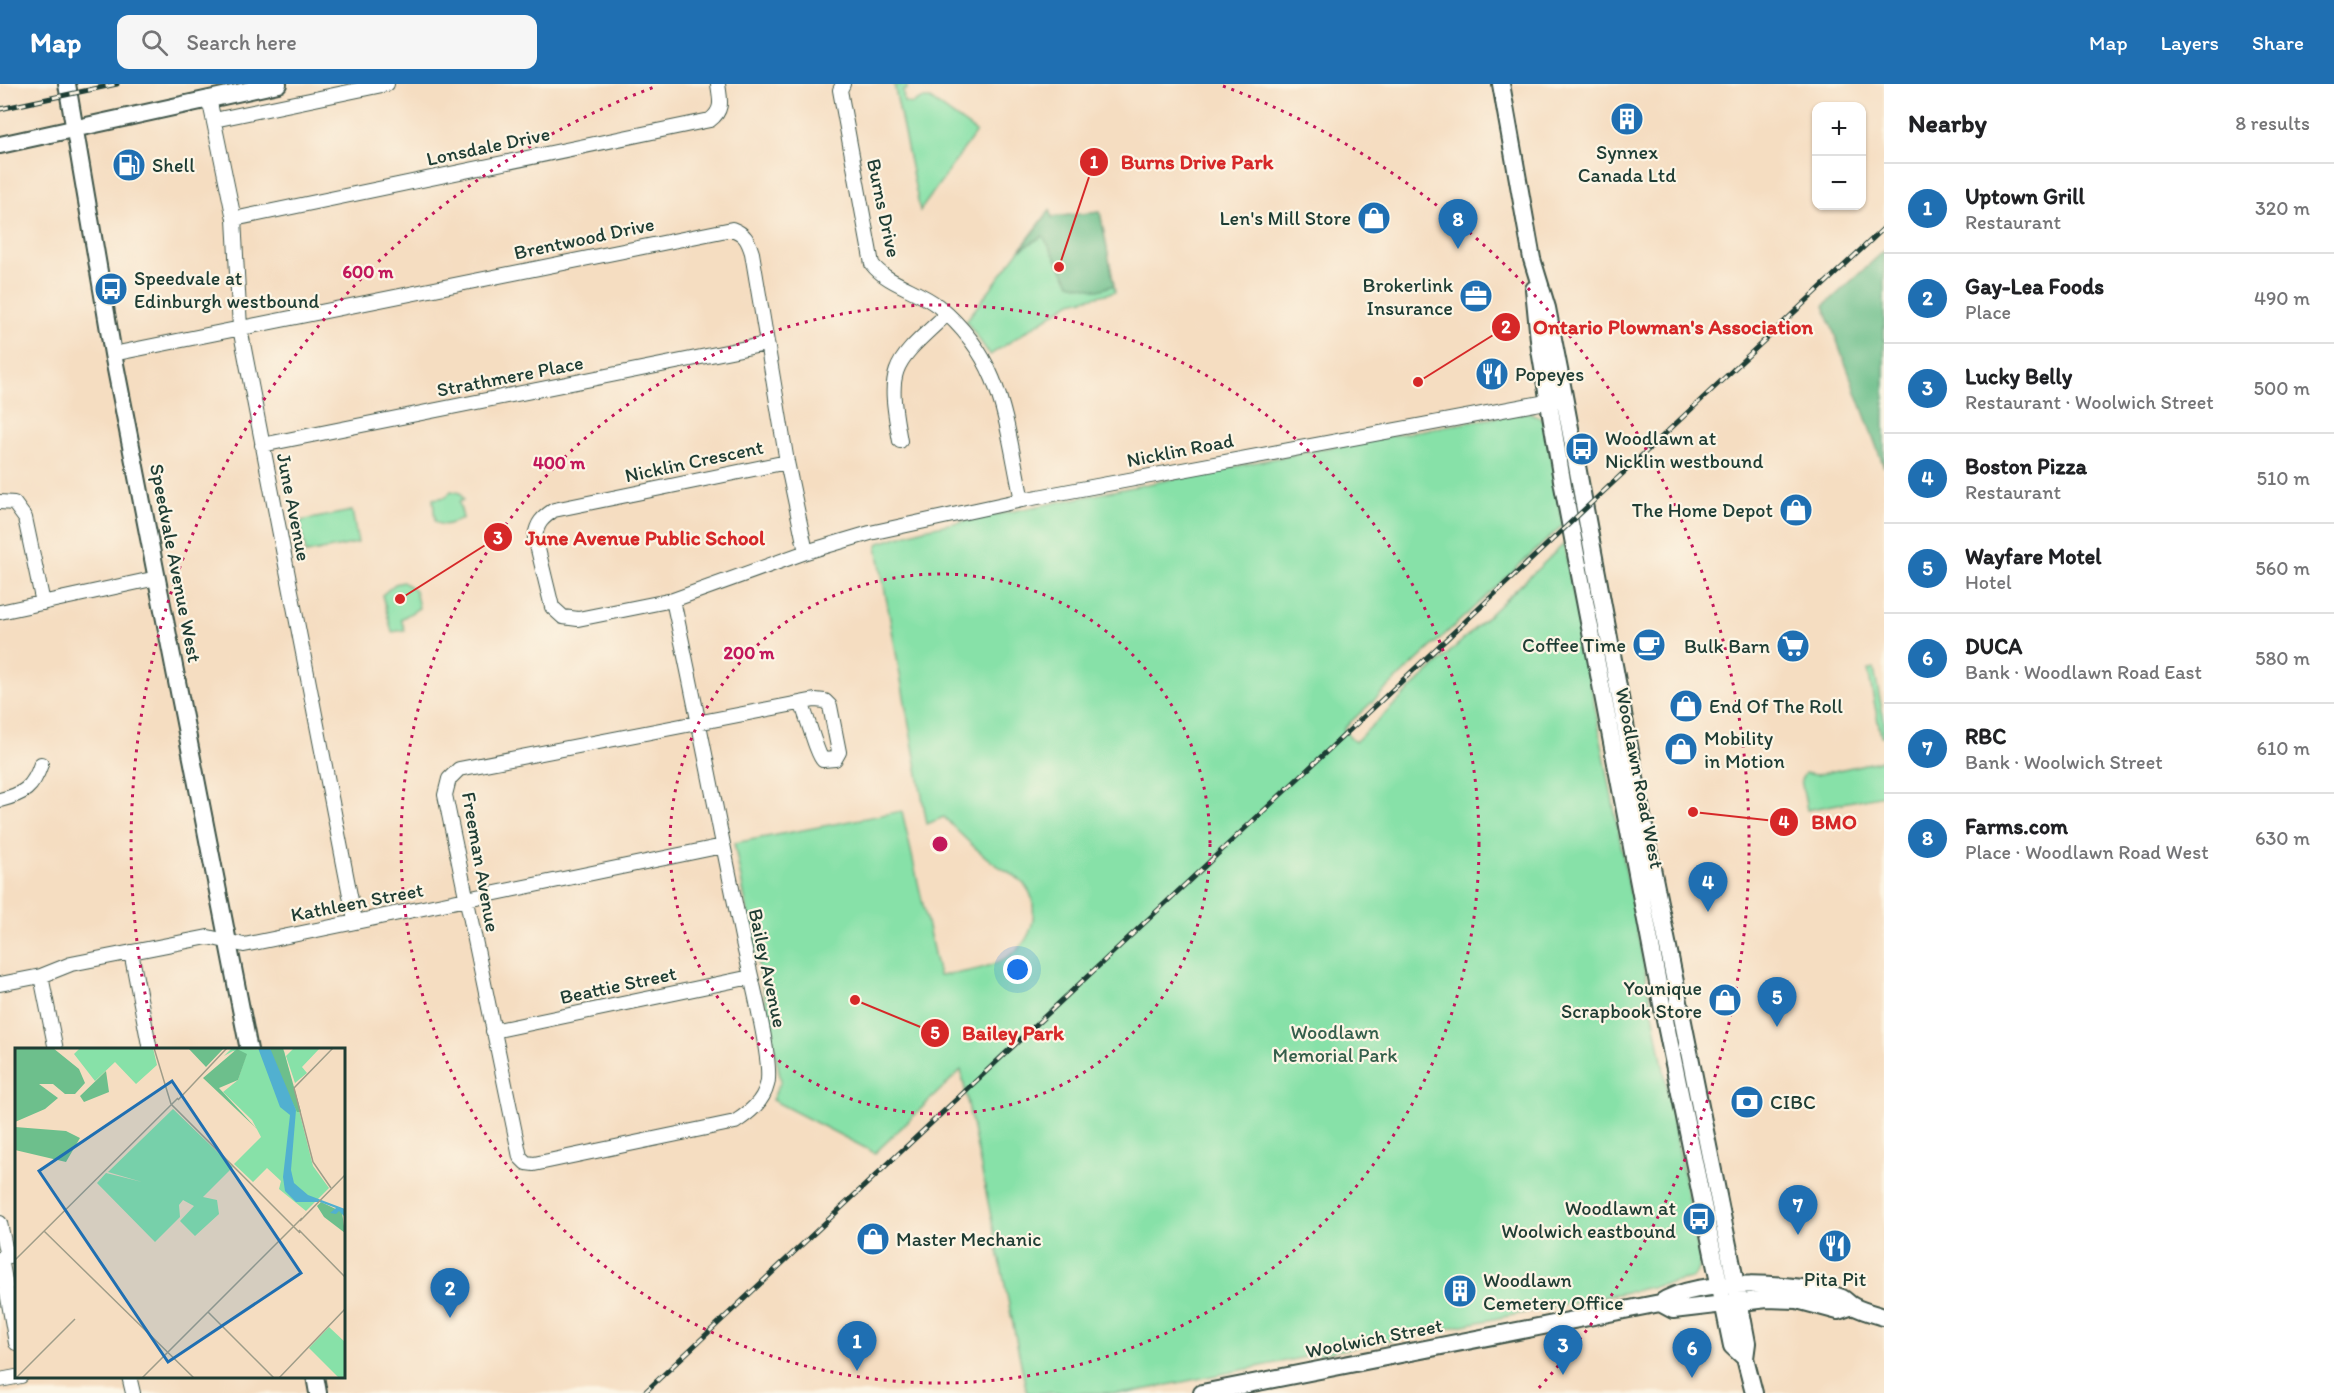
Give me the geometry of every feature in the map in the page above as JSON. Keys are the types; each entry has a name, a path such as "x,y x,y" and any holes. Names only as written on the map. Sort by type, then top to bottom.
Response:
{"main road":[{"name":"Speedvale Avenue West","path":"67,84 77,128 113,354 249,1048"},
{"path":"0,145 278,84"},
{"name":"Woodlawn Road West","path":"1501,84 1532,259 1547,308 1556,400 1680,1014 1729,1293 1747,1343 1744,1358 1754,1393"},
{"name":"Woolwich Street","path":"1202,1393 1660,1303 1673,1310 1729,1293 1799,1287 1842,1298 1853,1306 1884,1317"},
{"path":"315,1378 318,1393"}],"street":[{"path":"214,120 387,84"},
{"name":"Lonsdale Drive","path":"234,219 710,120 717,115 721,106 718,84"},
{"name":"Burns Drive","path":"843,84 840,90 872,264 880,273 922,294 948,314 971,338 996,381 1022,500"},
{"name":"June Avenue","path":"209,98 234,219 240,328 355,921"},
{"name":"Brentwood Drive","path":"113,354 732,230 742,233 748,240 787,462 807,552"},
{"path":"900,441 892,393 898,365 911,348 948,314"},
{"name":"Strathmere Place","path":"262,445 766,344"},
{"name":"Nicklin Road","path":"807,552 870,533 1022,500 1556,400"},
{"name":"Nicklin Crescent","path":"787,462 554,510 542,518 536,526 538,559 552,607 562,617 578,619 673,600 807,552"},
{"path":"0,502 15,503 26,518 43,603"},
{"path":"0,612 157,578"},
{"name":"Bailey Avenue","path":"526,1163 534,1164 735,1122 751,1111 763,1094 769,1077 751,977 673,600"},
{"name":"Freeman Avenue","path":"526,1163 520,1157 492,1031 445,795 449,779 459,769 801,703"},
{"path":"0,800 21,795 29,788 40,764"},
{"name":"Kathleen Street","path":"0,984 41,976 71,964 208,937 228,939 241,945 723,846"},
{"path":"131,952 150,1048"},
{"path":"41,976 56,1048"},
{"name":"Beattie Street","path":"492,1031 751,977"},
{"path":"0,1223 15,1334"},
{"path":"0,1380 15,1378"},
{"path":"129,1378 133,1393"}],"green space":[{"path":"894,84 907,84 907,89 903,91 904,102 912,104 921,99 930,99 976,132 920,211"},
{"path":"1050,210 1052,217 1100,212 1115,292 1071,302 990,355 966,321"},
{"path":"1050,210 1052,217 1100,212 1114,285 1099,290 1070,283 1043,236 1021,249"},
{"path":"1884,251 1884,467 1824,306"},
{"name":"Woodlawn Memorial Park","path":"1528,412 1540,417 1547,426 1563,525 1343,729 1355,742 1564,544 1700,1261 1699,1269 1691,1279 1128,1393 1027,1393 961,1070 875,1153 772,1100 781,1081 734,843 902,811 939,976 983,968 1010,955 1021,946 1029,934 1033,919 1031,895 1020,880 981,853 944,817 927,824 877,547 879,543 924,529 1366,440"},
{"path":"451,491 460,493 463,500 459,502 463,518 449,524 438,523 435,521 433,499 446,497"},
{"path":"352,511 358,543 306,553 300,521"},
{"path":"403,582 415,590 419,608 401,619 405,630 392,632 382,595 395,584"},
{"path":"1874,669 1884,720 1884,737 1881,737 1868,670"},
{"path":"1884,760 1884,795 1807,810 1801,780 1805,773 1816,775"}],"railway":[{"path":"0,109 117,84"},
{"path":"644,1393 1884,228"}],"place":[{"name":"Synnex Canada Ltd","path":"1627,119"},
{"name":"Shell","path":"129,165"},
{"name":"Len's Mill Store","path":"1374,218"},
{"name":"Farms.com","path":"1458,249"},
{"name":"Burns Drive Park","path":"1059,267"},
{"name":"Speedvale at Edinburgh westbound","path":"111,289"},
{"name":"Brokerlink Insurance","path":"1476,296"},
{"name":"Popeyes","path":"1492,374"},
{"name":"Ontario Plowman's Association","path":"1418,382"},
{"name":"Woodlawn at Nicklin westbound","path":"1582,449"},
{"name":"The Home Depot","path":"1796,510"},
{"name":"June Avenue Public School","path":"400,599"},
{"name":"Coffee Time","path":"1649,645"},
{"name":"Bulk Barn","path":"1793,646"},
{"name":"End Of The Roll","path":"1686,706"},
{"name":"Mobility in Motion","path":"1681,749"},
{"name":"BMO","path":"1693,812"},
{"name":"Boston Pizza","path":"1708,912"},
{"name":"Bailey Park","path":"855,1000"},
{"name":"Younique Scrapbook Store","path":"1725,1000"},
{"name":"Wayfare Motel","path":"1777,1027"},
{"name":"CIBC","path":"1747,1102"},
{"name":"Woodlawn at Woolwich eastbound","path":"1699,1219"},
{"name":"RBC","path":"1798,1235"},
{"name":"Master Mechanic","path":"873,1239"},
{"name":"Pita Pit","path":"1835,1246"},
{"name":"Woodlawn Cemetery Office","path":"1460,1291"},
{"name":"Gay-Lea Foods","path":"450,1318"},
{"name":"Uptown Grill","path":"857,1371"},
{"name":"Lucky Belly","path":"1563,1375"},
{"name":"DUCA","path":"1692,1378"}]}
